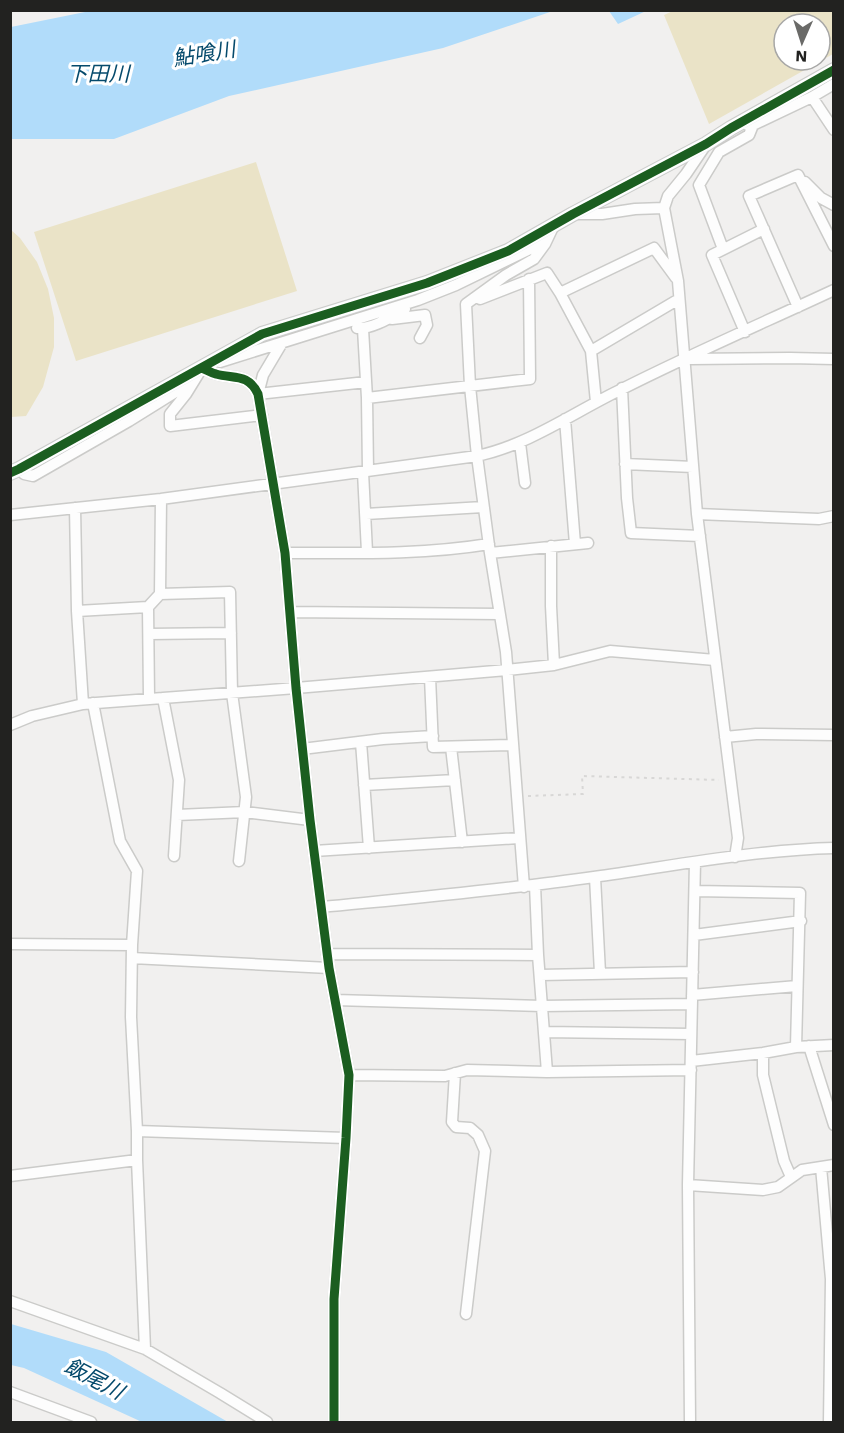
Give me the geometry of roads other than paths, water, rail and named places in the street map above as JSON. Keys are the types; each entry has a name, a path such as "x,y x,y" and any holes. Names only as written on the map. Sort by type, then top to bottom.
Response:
{"street":[{"path":"15,471 199,374 262,334 427,283 508,251 706,144 834,70"},
{"path":"731,128 753,125 834,84"},
{"path":"812,97 834,130"},
{"path":"723,249 699,185 718,152 749,135 753,125"},
{"path":"706,144 668,196 664,208 678,281 697,514 738,838 735,857"},
{"path":"798,175 821,198 834,205"},
{"path":"798,175 749,196 798,307"},
{"path":"798,175 834,246"},
{"path":"573,214 602,214 664,208"},
{"path":"262,415 170,426 170,414 199,374 282,343 418,300 456,285 532,248 555,224"},
{"path":"466,304 506,275 534,259 555,224"},
{"path":"745,332 712,255 764,229"},
{"path":"560,293 654,248 678,281"},
{"path":"466,304 547,273 591,351 596,402"},
{"path":"366,398 530,379 529,279"},
{"path":"332,327 363,329 389,319 418,300 427,283"},
{"path":"10,515 161,499 496,452 519,443 622,388 834,291"},
{"path":"591,351 679,299"},
{"path":"466,304 470,386 477,456 507,670 519,838 529,886 538,955 548,1072"},
{"path":"389,319 425,315 427,325 420,338"},
{"path":"363,329 366,382 367,552"},
{"path":"258,394 263,375 282,343"},
{"path":"685,359 834,359"},
{"path":"199,374 238,376 254,385 262,415 285,553 310,820 329,968 349,1075 334,1299 334,1422"},
{"path":"258,394 366,382"},
{"path":"622,388 631,533 700,536"},
{"path":"565,419 575,544"},
{"path":"519,443 525,483"},
{"path":"625,464 693,466"},
{"path":"77,611 148,607 160,594 161,499"},
{"path":"366,514 483,507"},
{"path":"75,508 77,611 88,703 120,841 137,871 132,945 132,1017 145,1349"},
{"path":"697,514 819,519 834,516"},
{"path":"285,553 455,550 588,543"},
{"path":"551,546 554,665"},
{"path":"160,594 230,592 232,693 246,797 239,861"},
{"path":"148,607 149,698"},
{"path":"290,612 500,614"},
{"path":"149,634 231,633"},
{"path":"10,725 32,716 88,703 507,670 554,665 610,651 715,660"},
{"path":"430,677 433,747 513,745"},
{"path":"162,698 178,780 174,856"},
{"path":"725,737 756,734 834,735"},
{"path":"302,748 433,736"},
{"path":"362,742 369,848"},
{"path":"451,747 462,842"},
{"path":"364,785 455,780"},
{"path":"177,815 245,812 310,820"},
{"path":"314,851 519,838"},
{"path":"322,907 529,886 809,848 834,848"},
{"path":"690,1422 688,1185 695,862"},
{"path":"595,877 600,974"},
{"path":"695,891 800,893 796,1047"},
{"path":"694,934 801,921"},
{"path":"10,944 132,945"},
{"path":"327,954 538,955"},
{"path":"132,958 329,968"},
{"path":"540,975 693,972"},
{"path":"335,1000 542,1006 692,999 797,986"},
{"path":"544,1032 691,1035"},
{"path":"349,1075 446,1076 467,1070 548,1072 691,1065 796,1047 834,1045"},
{"path":"809,1046 834,1125"},
{"path":"763,1053 763,1075 784,1161 791,1177"},
{"path":"454,1073 453,1122 456,1127 470,1128 478,1135 485,1151 466,1314"},
{"path":"137,1131 346,1138"},
{"path":"10,1176 137,1160"},
{"path":"688,1185 763,1190 778,1187 802,1170 834,1165"},
{"path":"821,1167 832,1279 829,1422"},
{"path":"10,1301 145,1349 267,1422"},
{"path":"10,1392 91,1422"}],"water":[{"name":"下田川","path":"90,11 553,11 443,48 229,96 114,139 11,139 11,27"},
{"path":"609,11 646,11 618,24"},
{"name":"飯尾川","path":"11,1324 106,1352 228,1422 142,1422 24,1368 11,1365"}],"water label":[{"name":"鮎喰川","path":"204,54"}]}
